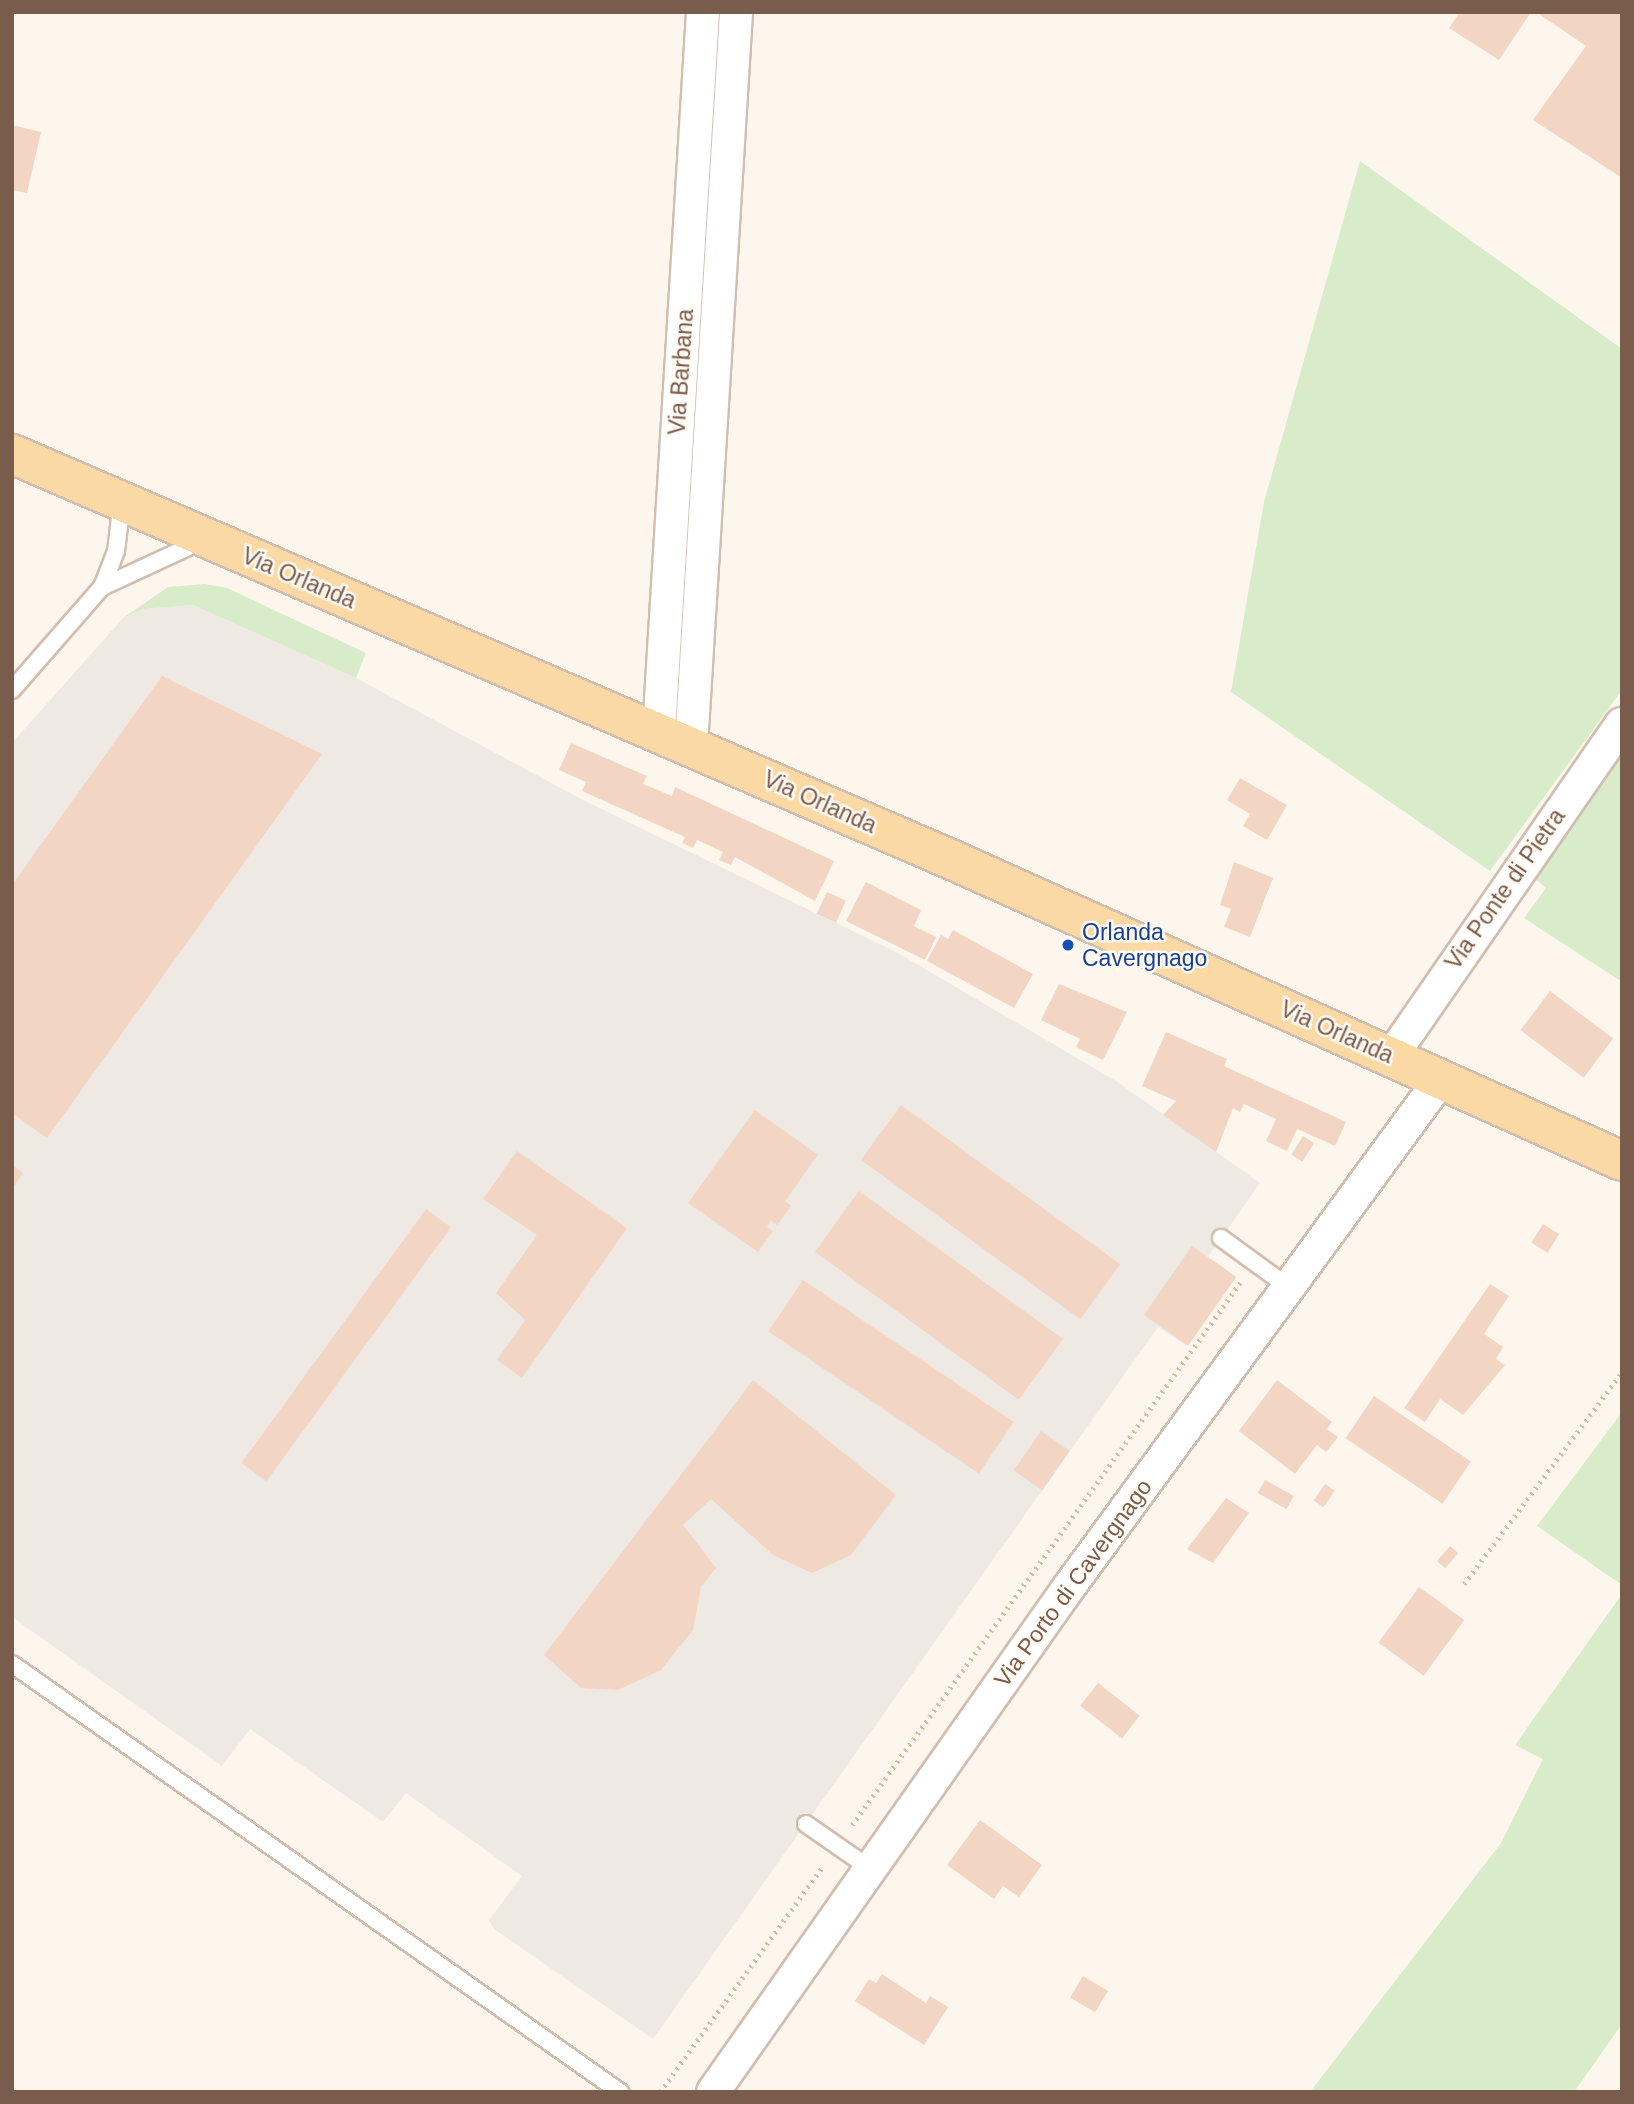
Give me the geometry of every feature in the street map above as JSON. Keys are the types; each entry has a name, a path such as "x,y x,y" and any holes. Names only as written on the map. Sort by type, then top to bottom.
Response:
{"main road":[{"name":"Via Orlanda","path":"12,454 675,739 1622,1161"}],"street":[{"name":"Via Barbana","path":"675,739 703,12"},
{"path":"675,739 736,12"},
{"name":"Via Ponte di Pietra","path":"1391,1057 1622,724"},
{"name":"Via Porto di Cavergnago","path":"713,2092 1287,1286 1441,1079"}],"lane":[{"path":"12,690 102,587 117,551 121,501"},
{"path":"102,587 207,539"},
{"path":"1221,1238 1287,1286"},
{"path":"12,1664 620,2092"},
{"path":"806,1824 871,1869"}],"path":[{"path":"660,2092 1255,1262"},
{"path":"1464,1584 1622,1372"}],"shaded area":[{"path":"193,605 356,678 583,800 896,952 1116,1081 1260,1183 1208,1257 1236,1277 1187,1346 1158,1327 653,2039 494,1929 489,1920 522,1876 406,1793 383,1822 250,1729 222,1766 12,1617 12,743 123,618 143,609"}],"green space":[{"path":"1360,161 1622,349 1622,690 1490,871 1231,692 1264,502"},
{"path":"205,584 227,588 366,653 356,678 193,605 143,609 123,618 168,587"},
{"path":"1622,747 1622,982 1524,918 1546,888 1531,875"},
{"path":"1622,1412 1622,1585 1537,1526"},
{"path":"1622,1594 1622,2024 1574,2092 1310,2092 1501,1843 1543,1759 1515,1745"}],"building":[{"path":"1460,12 1531,12 1499,60 1449,28"},
{"path":"1536,12 1622,12 1622,178 1533,120 1586,46"},
{"path":"12,125 41,132 27,193 12,190"},
{"path":"162,676 322,754 47,1138 12,1113 12,885"},
{"path":"571,743 647,776 643,784 672,796 675,787 834,861 815,901 735,857 731,865 719,860 723,852 697,840 693,848 682,843 685,837 582,791 586,782 559,770"},
{"path":"1240,778 1287,805 1267,840 1243,826 1250,814 1227,800"},
{"path":"1234,862 1273,878 1250,937 1224,927 1231,909 1220,905"},
{"path":"866,882 921,910 914,926 936,937 925,960 846,921"},
{"path":"827,892 846,901 836,923 817,914"},
{"path":"953,930 1033,974 1014,1008 927,961 941,935 948,939"},
{"path":"1059,984 1127,1012 1103,1060 1076,1047 1080,1039 1041,1020"},
{"path":"1550,991 1613,1039 1584,1078 1521,1030"},
{"path":"1166,1032 1227,1059 1224,1066 1346,1122 1335,1146 1297,1129 1287,1151 1266,1141 1276,1119 1244,1104 1240,1112 1233,1108 1216,1152 1163,1115 1176,1101 1142,1086"},
{"path":"901,1105 1120,1264 1080,1319 861,1160"},
{"path":"755,1110 818,1155 785,1201 791,1206 777,1225 771,1220 767,1227 773,1231 758,1252 688,1203"},
{"path":"1303,1136 1314,1143 1302,1162 1291,1155"},
{"path":"517,1151 627,1228 522,1378 497,1360 525,1320 496,1293 537,1235 483,1199"},
{"path":"12,1165 23,1173 12,1189"},
{"path":"859,1191 1063,1339 1019,1400 815,1252"},
{"path":"426,1209 451,1227 267,1481 241,1463"},
{"path":"1543,1224 1559,1234 1547,1253 1531,1243"},
{"path":"1192,1246 1236,1277 1188,1346 1144,1315"},
{"path":"803,1280 1014,1422 979,1473 768,1331"},
{"path":"1490,1284 1509,1296 1484,1334 1503,1347 1496,1359 1505,1365 1463,1415 1440,1399 1425,1422 1404,1408"},
{"path":"753,1380 896,1495 851,1555 812,1573 773,1555 711,1499 683,1525 716,1568 701,1587 693,1630 661,1670 618,1690 581,1688 544,1655"},
{"path":"1277,1380 1332,1422 1327,1429 1338,1437 1326,1452 1317,1445 1295,1474 1239,1431"},
{"path":"1374,1396 1471,1461 1442,1504 1345,1438"},
{"path":"1041,1431 1070,1451 1042,1490 1013,1470"},
{"path":"1265,1480 1294,1496 1287,1509 1258,1493"},
{"path":"1325,1484 1335,1491 1323,1507 1314,1500"},
{"path":"1226,1498 1249,1513 1213,1563 1187,1549"},
{"path":"1450,1546 1458,1553 1445,1568 1437,1561"},
{"path":"1419,1587 1464,1620 1424,1676 1378,1643"},
{"path":"1098,1683 1140,1716 1122,1738 1080,1706"},
{"path":"980,1820 1042,1865 1019,1897 1003,1886 994,1899 947,1865"},
{"path":"882,1974 926,2003 930,1996 948,2007 924,2045 855,2001 869,1979 876,1983"},
{"path":"1083,1976 1108,1991 1095,2012 1070,1997"}],"place":[{"name":"Orlanda Cavergnago","path":"1068,945"}]}
